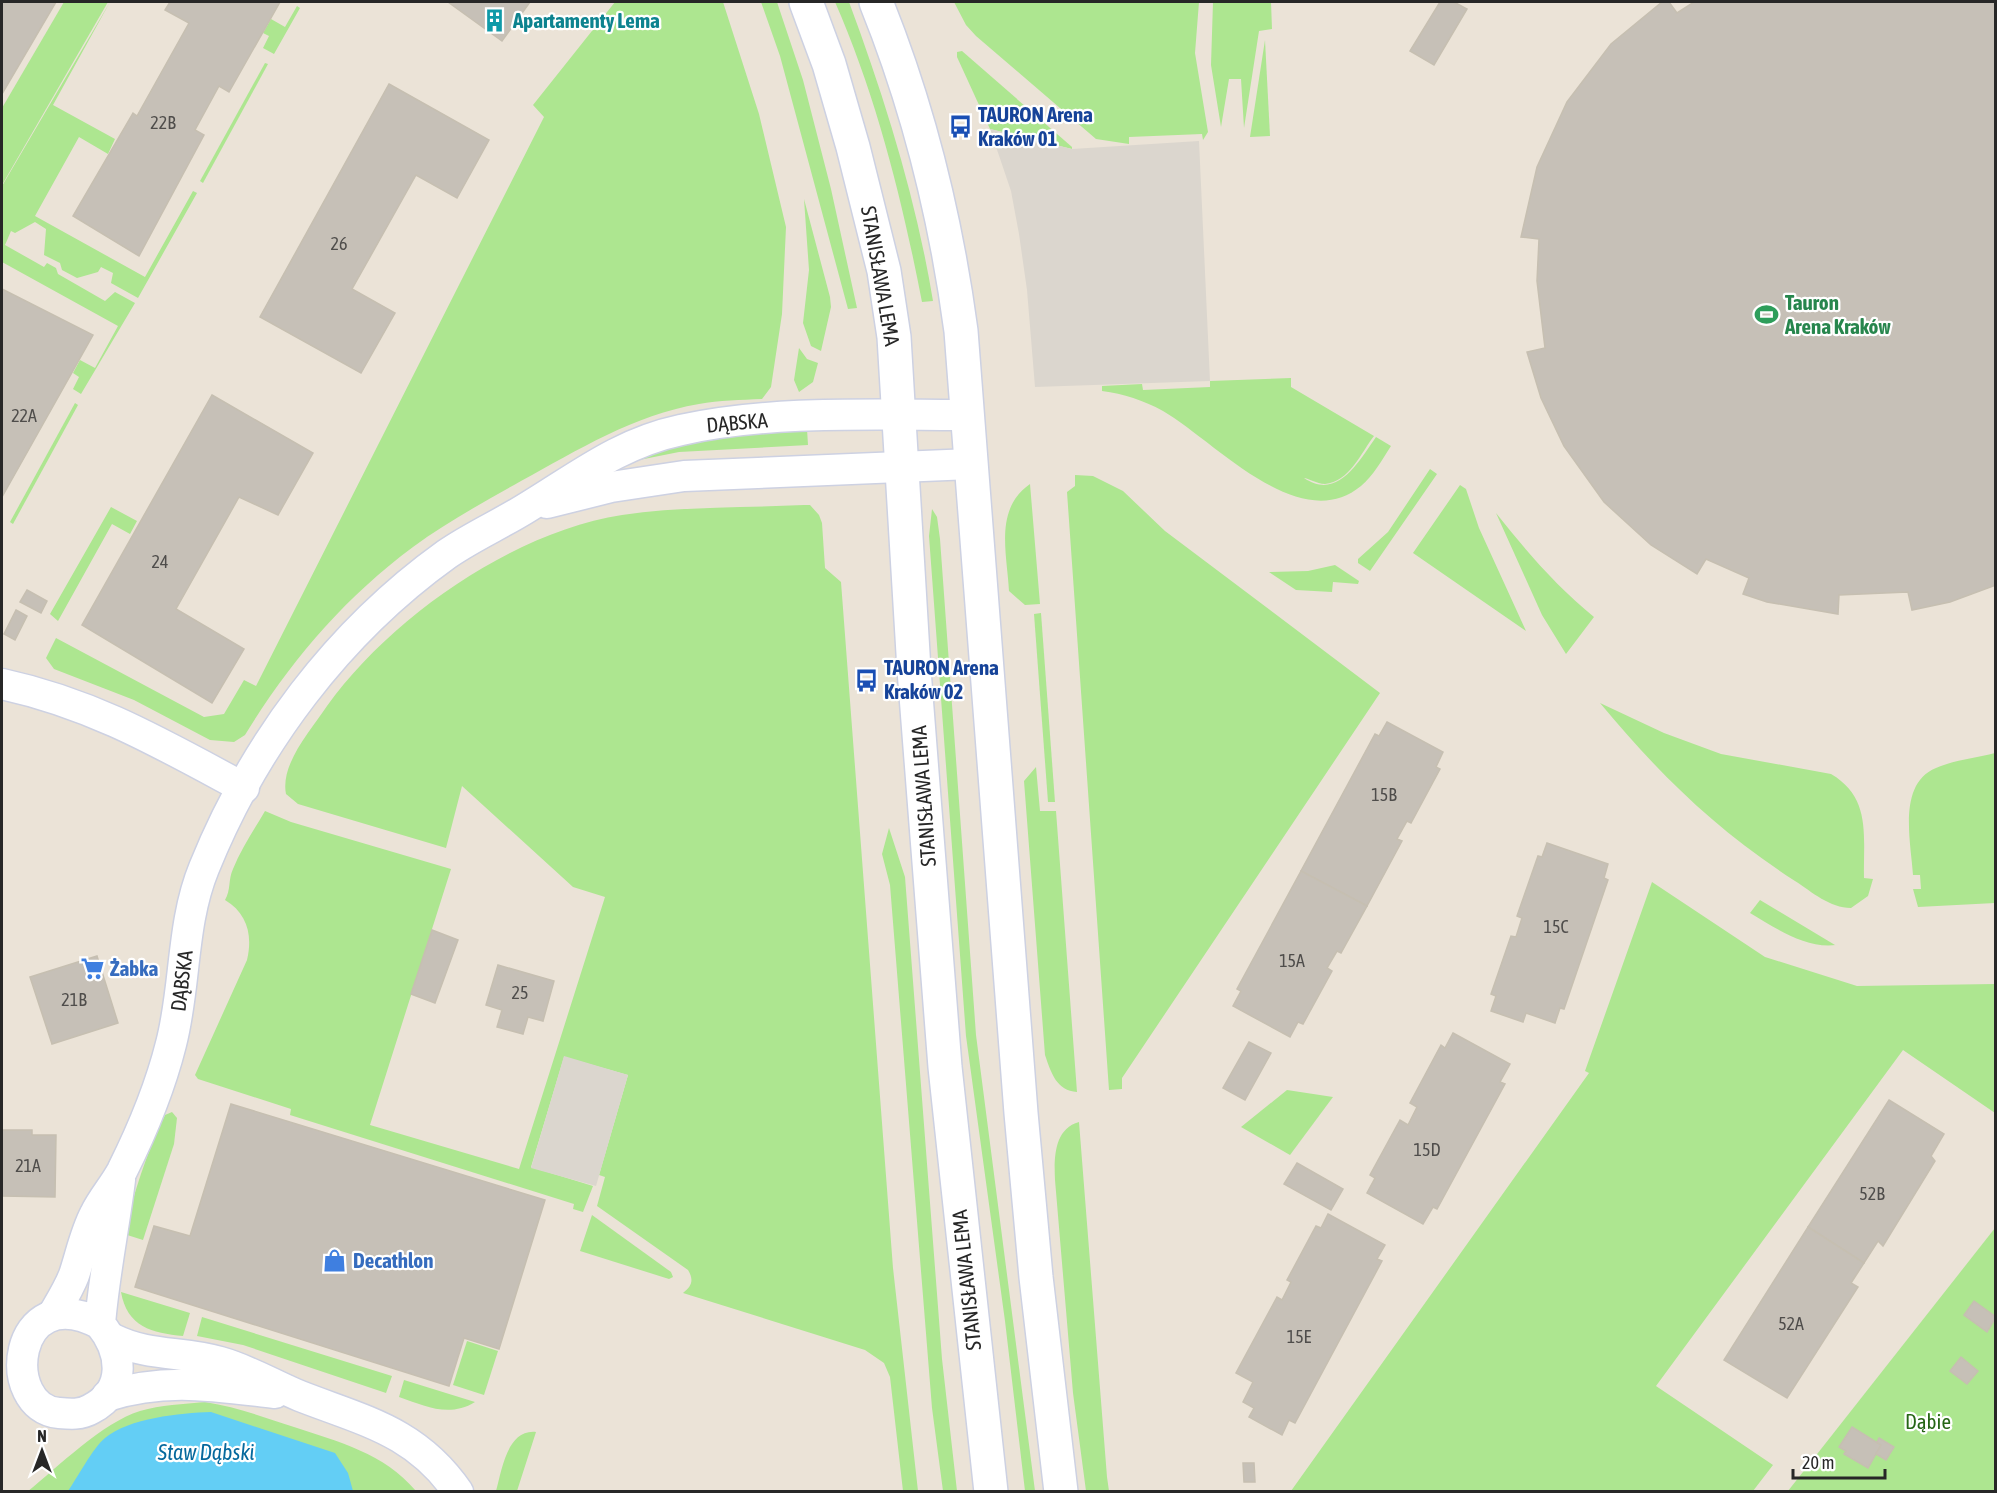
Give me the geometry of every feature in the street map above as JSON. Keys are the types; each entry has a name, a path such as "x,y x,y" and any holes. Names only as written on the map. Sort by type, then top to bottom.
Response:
{"main road":[{"name":"STANISŁAWA LEMA","path":"806,2 832,74 875,232 894,337 900,467 945,1067 977,1387 991,1491"},
{"path":"876,2 923,145 942,215 961,331 1032,1242 1061,1491"}],"street":[{"name":"DĄBSKA","path":"120,1174 159,1084 170,1050 177,1022 191,916 202,872 243,788 285,718 353,634 399,591 446,555 527,508 597,461 639,442 677,430 726,422 897,415 967,415"},
{"name":"DĄBSKA","path":"527,508 611,487 684,476 971,464"},
{"path":"2,684 55,696 124,723 243,788"},
{"path":"54,1313 72,1280 95,1212 120,1174"},
{"path":"107,1396 116,1378 118,1358 106,1331 120,1174"},
{"path":"299,1395 185,1383 160,1383 135,1387 107,1396 91,1409 75,1414 51,1413 33,1402 21,1387 15,1367 18,1347 28,1330 44,1317 54,1313 82,1314 106,1331 148,1353 218,1361 252,1373 299,1395 367,1419 401,1436 440,1469 458,1491"}],"green space":[{"path":"64,2 108,2 2,185 2,108"},
{"path":"110,2 53,105 115,139 108,154 79,137 35,216 145,277 193,191 197,193 138,298 111,283 113,273 101,267 98,272 77,278 62,270 60,263 44,255 46,229 35,222 15,233 11,231 5,245 44,267 47,263 56,268 58,274 105,301 115,292 135,303 81,394 73,389 79,377 73,373 80,360 95,368 118,326 2,262 2,186"},
{"path":"615,2 723,2 759,114 786,227 782,314 771,387 762,399 699,404 675,409 629,425 564,457 439,529 388,567 341,610 299,657 245,735 234,742 210,740 134,700 54,669 46,658 56,638 204,717 224,714 244,680 256,686 544,117 533,105"},
{"path":"761,2 777,2 803,80 831,189 857,308 848,309 780,56"},
{"path":"835,2 849,2 875,75 918,224 933,301 922,302 887,149 864,75"},
{"path":"954,2 1199,2 1195,53 1208,132 1203,140 1202,134 1129,137 1129,144 1096,139 976,36 966,25"},
{"path":"1213,2 1271,2 1272,29 1259,31 1244,128 1241,79 1229,79 1221,127 1211,65"},
{"path":"297,6 300,8 274,54 263,48 269,36 263,33 271,19 285,27"},
{"path":"1265,40 1270,136 1250,137"},
{"path":"962,51 1072,149 990,129 957,57 957,52"},
{"path":"265,63 268,64 203,183 200,181"},
{"path":"804,199 830,297 831,307 821,351 811,346 803,323 809,270"},
{"path":"799,348 807,359 818,363 813,382 799,392 794,380"},
{"path":"1291,378 1291,387 1374,436 1354,466 1341,478 1325,484 1304,478 1316,484 1327,485 1337,481 1346,475 1355,467 1376,437 1391,446 1361,486 1337,499 1311,500 1285,493 1258,479 1163,411 1133,398 1102,391 1102,386 1142,384 1143,390 1210,387 1210,381"},
{"path":"75,403 78,405 13,524 10,522"},
{"path":"807,429 808,445 679,452 639,460 639,457 709,436"},
{"path":"1430,469 1437,474 1370,571 1358,563 1358,559 1388,532"},
{"path":"1075,475 1093,476 1123,491 1165,531 1380,693 1122,1078 1122,1089 1109,1090 1067,492 1075,486"},
{"path":"1030,484 1040,604 1025,605 1009,591 1005,533 1011,506"},
{"path":"1460,485 1466,489 1479,528 1526,631 1413,553"},
{"path":"810,505 819,515 822,523 825,568 841,582 893,1268 918,1491 903,1491 890,1377 884,1363 865,1350 683,1293 691,1283 688,1270 597,1206 605,1177 599,1175 628,1075 564,1057 531,1167 593,1186 583,1212 573,1209 574,1204 290,1115 291,1109 198,1079 195,1075 247,960 249,942 246,926 239,911 225,900 231,873 265,811 291,822 451,869 370,1125 519,1169 605,897 573,887 462,786 446,848 298,804 286,794 285,783 292,759 305,736 327,706 354,673 385,641 420,611 498,559 581,524 622,515 690,509"},
{"path":"111,507 137,521 130,534 112,524 58,621 50,614"},
{"path":"932,509 937,517 940,539 976,1035 1035,1491 1025,1491 1005,1321 966,1036 929,536"},
{"path":"1496,513 1542,568 1594,617 1566,654 1542,615"},
{"path":"1335,565 1359,581 1358,584 1333,582 1332,592 1296,590 1269,572 1308,571"},
{"path":"1041,613 1055,802 1048,802 1034,614"},
{"path":"1600,703 1664,733 1721,754 1831,774 1844,784 1859,807 1864,833 1864,878 1873,879 1868,896 1851,908 1836,905 1815,894 1766,861 1690,800"},
{"path":"1995,753 1995,903 1918,907 1913,889 1921,889 1920,875 1913,875 1909,831 1911,800 1916,787 1924,776 1936,768"},
{"path":"1036,767 1040,811 1056,811 1077,1092 1060,1085 1052,1074 1045,1055 1024,781"},
{"path":"889,828 905,877 942,1359 957,1491 943,1491 932,1408 890,885 882,854"},
{"path":"1652,882 1765,957 1857,986 1995,984 1995,1113 1903,1050 1656,1386 1773,1465 1753,1491 1291,1491 1589,1073 1585,1071"},
{"path":"1760,900 1835,945 1802,941 1750,913"},
{"path":"1287,1090 1333,1097 1290,1155 1241,1127"},
{"path":"172,1112 177,1118 174,1144 143,1240 124,1234 146,1159 165,1115"},
{"path":"1079,1122 1109,1491 1086,1491 1073,1393 1055,1180 1057,1145 1065,1131"},
{"path":"592,1215 671,1272 673,1277 669,1279 580,1251"},
{"name":"Dąbie","path":"1995,1228 1995,1491 1788,1491"},
{"path":"121,1292 190,1313 183,1336 151,1330 135,1321 124,1304"},
{"path":"202,1317 392,1376 386,1393 243,1345 197,1336"},
{"path":"467,1341 498,1351 484,1395 453,1385"},
{"path":"404,1380 475,1402 456,1409 428,1407 399,1397"},
{"name":"Staw Dąbski","path":"205,1402 261,1416 360,1450 390,1467 416,1491 27,1492 81,1446 126,1417 156,1407"},
{"path":"536,1432 517,1491 496,1491 507,1452 512,1444 526,1433"}],"shaded area":[{"path":"990,129 1072,149 1199,141 1210,381 1035,387 1027,290 1019,234 1011,191"},
{"path":"564,1056 628,1075 596,1186 531,1168"}],"water":[{"name":"Staw Dąbski","path":"211,1412 335,1453 348,1473 353,1491 68,1491 95,1449 115,1431 155,1418"}],"building":[{"path":"2,2 56,2 2,94"},
{"path":"170,2 280,2 229,92 219,86 195,130 204,135 139,256 73,216 133,113 137,116 189,23 165,10"},
{"name":"Apartamenty Lema","path":"448,2 530,2 502,41"},
{"path":"1440,2 1454,2 1467,9 1434,65 1410,51"},
{"name":"Tauron Arena Kraków","path":"1662,2 1669,2 1677,13 1694,2 1996,2 1996,585 1950,602 1912,610 1908,592 1839,595 1838,614 1767,602 1743,594 1749,578 1706,559 1697,574 1651,545 1604,502 1564,446 1541,398 1527,352 1545,348 1537,281 1539,239 1521,237 1537,167 1567,102 1611,44"},
{"path":"389,84 489,140 457,198 416,175 352,289 395,313 361,373 260,317"},
{"path":"2,289 93,335 2,497"},
{"path":"212,395 313,453 278,515 239,497 176,609 244,649 212,703 82,625"},
{"path":"27,590 47,601 41,613 20,602"},
{"path":"16,610 27,616 15,640 4,634"},
{"path":"1387,722 1443,752 1436,767 1440,769 1411,823 1407,821 1397,839 1402,841 1367,906 1301,871 1375,734 1379,736"},
{"path":"1547,843 1608,864 1604,878 1608,880 1564,1009 1560,1008 1555,1023 1526,1013 1523,1022 1491,1011 1496,996 1491,994 1511,936 1516,937 1522,918 1517,916 1538,856 1542,857"},
{"path":"1301,871 1367,906 1341,953 1337,951 1327,968 1332,971 1303,1024 1298,1022 1290,1037 1233,1006 1241,991 1237,989"},
{"path":"432,930 458,940 435,1003 411,994"},
{"path":"97,956 118,1023 52,1044 30,977"},
{"path":"498,965 554,981 543,1021 528,1017 523,1034 497,1027 502,1010 486,1005"},
{"path":"1453,1033 1510,1064 1500,1082 1505,1084 1437,1209 1433,1207 1423,1224 1367,1193 1375,1178 1370,1175 1400,1120 1408,1125 1417,1107 1410,1103 1441,1045 1445,1048"},
{"path":"1249,1042 1271,1053 1245,1100 1223,1088"},
{"path":"1889,1100 1944,1134 1931,1156 1935,1161 1883,1246 1878,1241 1864,1263 1808,1227"},
{"name":"Decathlon","path":"231,1104 545,1200 499,1349 464,1338 449,1386 135,1287 154,1226 190,1236"},
{"path":"2,1130 32,1130 32,1135 56,1135 55,1197 2,1196"},
{"path":"1297,1163 1343,1189 1331,1210 1284,1184"},
{"path":"1328,1214 1385,1245 1377,1259 1382,1261 1295,1423 1289,1420 1282,1435 1249,1417 1254,1408 1243,1402 1253,1382 1236,1373 1277,1297 1282,1300 1291,1282 1287,1280 1316,1226 1321,1228"},
{"path":"1808,1227 1864,1263 1851,1283 1858,1287 1787,1398 1724,1360"},
{"path":"1974,1301 1996,1317 1987,1332 1964,1315"},
{"path":"1961,1357 1978,1371 1967,1384 1950,1371"},
{"path":"1852,1427 1881,1445 1868,1468 1844,1454 1846,1451 1839,1447"},
{"path":"1879,1438 1894,1447 1886,1460 1876,1454 1881,1445 1877,1442"},
{"path":"1243,1463 1254,1463 1255,1482 1244,1482"}],"place":[{"name":"Apartamenty Lema","path":"495,21"},
{"name":"TAURON Arena Kraków 01","path":"960,127"},
{"name":"Tauron Arena Kraków","path":"1767,315"},
{"name":"TAURON Arena Kraków 02","path":"866,680"},
{"name":"Żabka","path":"92,969"},
{"name":"Decathlon","path":"335,1261"}]}
